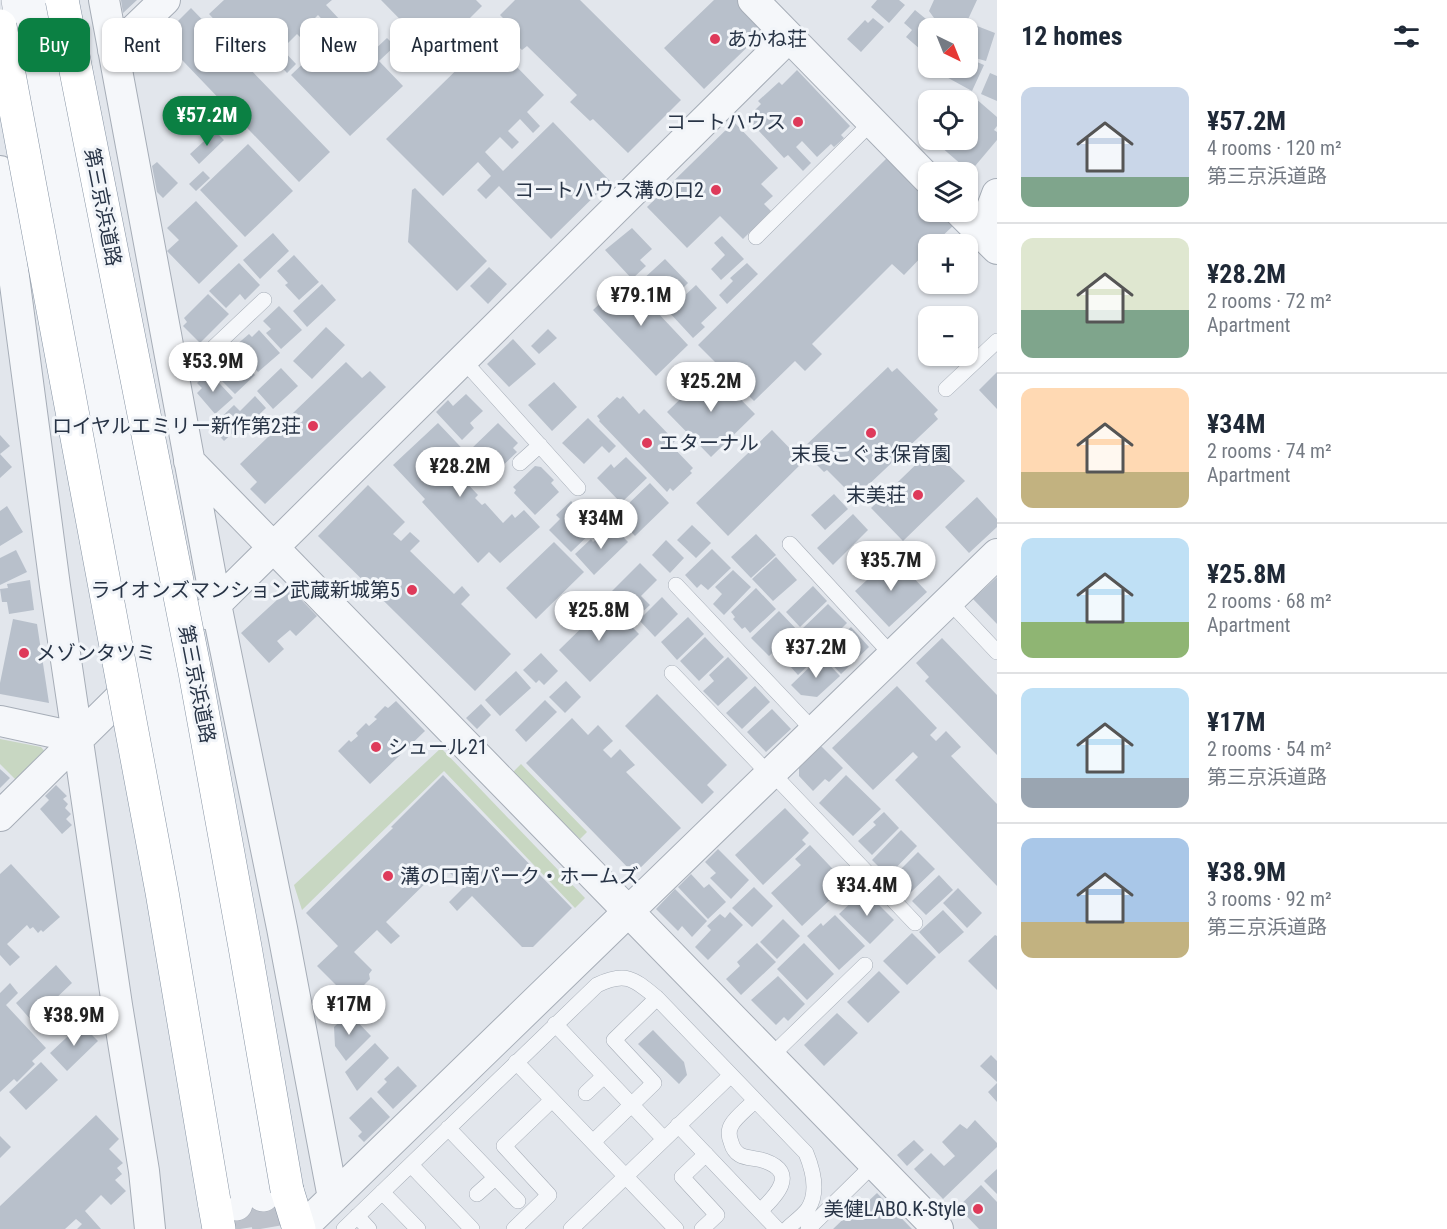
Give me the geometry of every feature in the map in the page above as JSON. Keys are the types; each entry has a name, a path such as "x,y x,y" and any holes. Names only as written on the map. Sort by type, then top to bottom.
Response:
{"highway":[{"name":"第三京浜道路","path":"62,0 195,672 245,947 239,1208"},
{"name":"第三京浜道路","path":"0,26 162,892 239,1208"},
{"name":"第三京浜道路","path":"239,1208 294,1229"},
{"path":"239,1208 300,1229"}],"street":[{"path":"18,0 58,143"},
{"path":"43,0 58,143 84,346 155,663 239,1208"},
{"path":"104,0 107,18"},
{"path":"146,18 165,0"},
{"path":"753,0 918,169"},
{"path":"0,816 789,37"},
{"path":"118,72 216,604 282,928 333,1198"},
{"path":"126,113 0,171 55,586 144,1171 150,1229"},
{"path":"989,241 997,194"},
{"path":"970,222 989,241"},
{"path":"189,461 448,725 627,913 938,1229"},
{"path":"300,1229 997,554"},
{"path":"0,721 79,738"}],"lane":[{"path":"756,237 872,122"},
{"path":"174,384 264,300"},
{"path":"946,389 997,341"},
{"path":"463,360 578,488"},
{"path":"520,463 540,445"},
{"path":"790,544 892,655"},
{"path":"676,585 814,731"},
{"path":"949,601 997,652"},
{"path":"672,673 915,923"},
{"path":"576,963 597,985"},
{"path":"769,1058 865,965"},
{"path":"344,1229 555,1024 597,985 613,977 626,978 639,984 657,998 806,1153 815,1185 800,1229"},
{"path":"593,1142 654,1083 614,1040 657,998"},
{"path":"555,1024 663,1139"},
{"path":"516,1062 674,1228"},
{"path":"571,1229 731,1075"},
{"path":"586,1093 604,1076"},
{"path":"514,1229 549,1195 504,1146 552,1100"},
{"path":"755,1100 732,1124 728,1136 732,1147 740,1156 765,1160 775,1166 782,1175 782,1186 760,1211"},
{"path":"678,1125 777,1229"},
{"path":"448,1128 518,1201"},
{"path":"702,1229 717,1215 682,1177 706,1154"},
{"path":"808,1229 874,1164"},
{"path":"411,1165 472,1229"},
{"path":"477,1194 495,1178"},
{"path":"382,1192 418,1229"},
{"path":"787,1229 808,1208"},
{"path":"357,1216 369,1229"}],"green space":[{"path":"0,739 41,747 46,753 17,781 0,764"},
{"path":"441,748 585,898 575,908 444,771 302,910 294,885"},
{"path":"521,764 587,832 580,839 512,773"}],"building":[{"path":"121,0 137,0 123,13"},
{"path":"224,0 332,0 326,5 338,18 321,18 318,15 315,18 300,18 300,37 297,34 288,43 288,18 213,18 209,14"},
{"path":"381,0 476,0 482,6 470,18 399,18"},
{"path":"515,0 580,0 681,100 628,153 593,119 590,121 570,102 577,95 527,46 522,50 520,48 520,18 503,18 500,15"},
{"name":"あかね荘","path":"714,0 737,0 765,30 704,89 664,48"},
{"path":"877,0 899,0 905,5 889,23 871,7"},
{"path":"934,0 977,0 969,18 934,18 929,11"},
{"path":"191,8 201,18 194,18 194,72 253,72 330,152 299,182 182,60 181,18"},
{"path":"915,10 925,18 918,18 918,47 906,37 912,30 904,23"},
{"path":"873,18 884,27 861,52 847,39 865,20 868,23"},
{"path":"978,26 995,33 986,61 978,59"},
{"path":"387,38 390,41 390,51 379,61 403,86 350,136 291,75 300,66 300,72 378,72 378,46"},
{"path":"288,55 296,64 288,72"},
{"path":"978,62 984,65 978,78"},
{"path":"520,70 544,95 527,112 540,126 533,133 520,119 508,131 519,142 512,149 500,137 485,152 503,171 553,122 610,181 551,239 499,186 486,199 477,190 491,176 478,162 443,196 386,139 454,72 520,72"},
{"name":"コートハウス","path":"797,70 850,126 841,135 844,138 834,147 831,144 817,157 802,141 796,147 811,163 803,171 788,155 784,158 747,118 761,104 758,101 779,82 782,85"},
{"path":"990,73 997,76 997,101 981,94"},
{"path":"948,78 978,78 972,90"},
{"path":"978,101 997,117 997,126 994,130 997,132 997,140 978,163 958,162 945,150 978,150"},
{"name":"コートハウス溝の口2","path":"734,122 778,168 761,184 773,196 764,204 771,211 743,239 720,216 687,248 647,207"},
{"path":"215,131 224,140 199,164 190,154"},
{"path":"248,144 293,191 245,237 200,190"},
{"path":"889,156 918,186 918,222 956,223 944,234 918,234 918,260 904,275 892,264 812,344 822,354 805,371 795,361 754,401 698,345"},
{"path":"157,162 178,183 163,198 157,192 152,166"},
{"path":"203,171 210,178 196,191 189,184"},
{"path":"415,188 487,261 457,291 408,242 412,190"},
{"path":"196,201 238,246 199,284 167,251 179,240 167,228"},
{"path":"632,228 652,249 640,260 646,266 632,279 605,250"},
{"path":"273,233 289,251 260,279 243,260"},
{"path":"722,236 744,259 721,280 711,269 725,255 714,243"},
{"path":"294,255 319,282 299,300 285,285 288,283 277,271"},
{"path":"665,259 688,283 665,306 641,281"},
{"path":"239,263 260,285 245,300 240,294 226,308 209,291"},
{"path":"747,263 758,274 727,304 719,295 733,281 730,278"},
{"path":"489,267 507,284 488,304 470,286"},
{"path":"626,279 688,345 656,376 593,310"},
{"path":"322,284 336,300 307,327 293,311"},
{"path":"696,285 717,308 701,323 705,327 693,338 668,311"},
{"path":"208,294 229,314 200,343 183,326 187,322 184,318"},
{"path":"279,306 302,330 281,349 266,333 271,329 263,321"},
{"path":"326,327 345,345 312,379 293,361"},
{"path":"548,329 557,338 539,354 531,346"},
{"path":"259,330 280,353 258,372 235,346 249,334 252,337"},
{"path":"513,339 536,364 509,387 487,364"},
{"path":"232,351 255,375 235,394 221,380 227,374 218,364"},
{"name":"ロイヤルエミリー新作第2荘","path":"346,362 362,378 370,371 386,387 265,504 250,489 257,482 240,464"},
{"name":"末長こぐま保育園","path":"888,367 892,372 897,368 938,410 934,414 938,419 864,489 868,493 859,502 827,470 824,472 809,457 812,455 804,447"},
{"path":"281,368 298,386 273,409 257,391"},
{"path":"711,369 755,414 711,457 667,412"},
{"path":"209,372 233,398 215,414 197,393 202,388 197,383"},
{"path":"997,372 997,409 979,390"},
{"path":"554,382 577,407 552,431 528,405"},
{"path":"466,394 483,411 470,423 474,428 462,440 436,412 448,400 453,406"},
{"path":"255,396 266,408 242,431 239,427 224,441 211,427 234,405 240,411"},
{"name":"エターナル","path":"623,396 639,414 644,409 675,441 671,445 693,468 690,471 692,473 673,491 670,488 667,492 599,421 597,416 617,397 620,399"},
{"path":"588,418 616,446 609,453 602,446 584,464 562,443"},
{"path":"438,423 474,461 459,475 478,495 475,498 482,505 485,503 503,523 512,514 515,518 524,510 540,527 500,563 489,552 478,563 422,502 425,499 393,465"},
{"path":"498,423 518,443 513,448 517,452 494,474 471,449"},
{"path":"772,430 803,462 728,536 696,503"},
{"path":"0,435 10,446 0,454"},
{"name":"末美荘","path":"932,449 965,481 903,541 871,508"},
{"path":"0,454 12,467 0,478"},
{"path":"626,457 647,478 621,503 597,478 611,464 614,468"},
{"path":"535,466 541,467 554,480 551,483 559,492 535,515 514,493 516,490 513,487"},
{"path":"650,483 669,503 635,536 621,521 628,515 625,512 630,507 627,505"},
{"name":"ライオンズマンション武蔵新城第5","path":"368,485 405,522 393,534 401,541 410,532 420,541 410,551 454,594 462,586 470,595 461,604 511,654 475,691 318,536"},
{"path":"834,494 848,509 825,530 811,515"},
{"path":"977,497 997,519 997,527 969,553 945,527"},
{"path":"571,501 597,527 571,552 549,530 560,519 556,515"},
{"path":"7,506 23,532 0,546 0,511"},
{"path":"853,514 868,530 833,565 817,548"},
{"path":"612,525 628,542 594,575 575,554 591,539 593,542"},
{"path":"692,525 711,543 696,558 677,540"},
{"path":"756,534 776,555 751,578 731,557"},
{"path":"666,540 684,558 670,573 652,555"},
{"path":"554,542 584,572 536,619 506,588"},
{"path":"712,549 731,568 708,590 701,584 697,588 685,575"},
{"path":"16,550 27,572 0,585 0,558"},
{"path":"893,556 927,592 889,627 855,591"},
{"path":"776,557 797,580 773,601 752,579"},
{"path":"640,563 657,580 641,596 650,605 637,617 612,591"},
{"path":"733,570 751,587 724,615 713,604 722,594 715,587"},
{"path":"997,577 997,624 973,599"},
{"path":"30,580 34,610 9,614 7,602 2,602 0,589 8,588 7,584"},
{"path":"813,586 827,601 800,627 786,612"},
{"path":"290,588 317,616 296,636 290,630 277,641 284,649 269,663 241,633"},
{"path":"756,588 776,609 750,633 745,627 742,629 733,619 735,617 731,612"},
{"path":"662,597 678,614 655,637 639,620"},
{"path":"608,602 639,634 590,682 559,650"},
{"path":"828,604 847,623 822,648 803,628"},
{"path":"779,611 799,632 769,656 751,638"},
{"path":"688,617 704,634 677,660 661,642"},
{"name":"メゾンタツミ","path":"13,619 37,624 49,703 0,694 0,683"},
{"path":"851,627 869,647 841,674 822,654"},
{"path":"801,635 819,655 798,675 780,655"},
{"path":"705,637 724,657 699,681 680,661"},
{"path":"942,638 997,695 997,755 925,681 929,677 916,663"},
{"path":"541,653 558,671 544,685 539,680 536,683 523,670"},
{"path":"821,656 840,676 817,697 801,695 791,685"},
{"path":"728,657 748,678 718,706 703,691 714,681 709,675"},
{"path":"516,671 531,688 500,716 485,700"},
{"path":"566,681 581,697 565,713 549,697"},
{"path":"755,686 770,702 742,729 726,713"},
{"path":"897,686 937,728 930,735 936,741 946,731 961,747 951,756 997,804 997,886 895,780 918,757 913,752 873,790 832,748"},
{"path":"657,694 727,765 707,785 714,792 702,804 625,726"},
{"path":"545,700 557,712 526,742 515,730"},
{"name":"シュール21","path":"396,701 425,731 370,784 338,751 349,740 351,742 358,736 356,733 366,723 369,726 377,719 374,717 385,706 388,708"},
{"path":"481,704 491,715 477,729 466,718"},
{"path":"772,709 791,729 766,752 747,732"},
{"path":"572,718 588,735 598,725 613,741 603,750 611,758 620,749 635,765 626,772 681,828 634,874 526,763"},
{"path":"821,746 843,768 829,782 825,779 813,791 799,776 799,768"},
{"path":"0,769 10,778 0,788"},
{"name":"溝の口南パーク・ホームズ","path":"443,775 572,908 533,947 522,947 472,896 457,911 449,902 464,887 443,866 386,922 400,936 391,944 377,930 354,952 372,970 369,974 370,979 352,997 348,997 317,966 338,946 306,913 393,828 391,827"},
{"path":"846,775 881,809 853,836 819,803"},
{"path":"56,785 67,796 63,799 68,804 65,808 71,814 66,819 72,825 62,834 40,809 49,800 45,796"},
{"path":"785,808 809,833 802,840 806,844 763,885 735,855"},
{"path":"884,812 899,828 872,855 858,841 876,825 873,822"},
{"path":"901,830 917,846 888,876 872,860"},
{"path":"810,845 847,884 802,926 771,893 801,865 795,859"},
{"path":"718,849 749,880 731,899 710,878 716,873 705,862"},
{"path":"918,852 935,869 909,894 893,877"},
{"path":"11,864 60,917 43,932 41,930 38,933 33,927 30,929 27,925 7,944 20,957 10,966 0,955 0,874"},
{"path":"691,874 704,888 709,884 726,902 708,919 678,887"},
{"path":"939,875 953,890 926,915 912,901"},
{"path":"754,887 773,906 752,927 732,908"},
{"path":"958,888 982,913 967,928 943,903"},
{"path":"675,889 707,921 692,937 682,926 678,931 656,909"},
{"path":"864,890 894,920 870,944 839,914"},
{"path":"943,910 964,932 939,954 919,932"},
{"path":"730,912 743,925 708,960 695,947 711,930 707,926 720,914 725,918"},
{"path":"835,915 865,946 839,970 807,936 821,923 823,926"},
{"path":"783,919 800,936 777,959 760,942"},
{"path":"912,933 936,957 907,985 883,961"},
{"path":"995,935 997,936 997,990 968,961"},
{"path":"757,943 776,962 741,995 726,979 740,966 737,962"},
{"path":"804,943 834,974 807,1000 777,969"},
{"path":"56,965 72,983 32,1021 16,1003"},
{"path":"879,971 900,992 868,1023 847,1002"},
{"path":"778,976 805,1004 788,1021 784,1017 776,1025 751,1000"},
{"path":"10,983 18,993 6,1005 46,1048 32,1061 35,1064 17,1082 14,1079 0,1092 0,993"},
{"path":"349,1013 371,1036 346,1061 335,1046 334,1027"},
{"path":"837,1013 858,1033 824,1066 804,1045"},
{"path":"81,1024 98,1041 67,1071 50,1053"},
{"path":"653,1030 684,1062 687,1075 679,1084 638,1044"},
{"path":"375,1043 389,1058 357,1091 345,1072"},
{"path":"991,1055 997,1061 997,1082 980,1066"},
{"path":"41,1062 58,1080 26,1110 9,1092"},
{"path":"398,1066 417,1086 393,1109 377,1092 387,1082 384,1079"},
{"path":"997,1083 997,1102 988,1092"},
{"path":"371,1097 390,1117 364,1142 358,1136 362,1132 349,1118"},
{"path":"96,1115 119,1139 109,1149 123,1163 117,1168 122,1174 115,1180 126,1191 111,1205 101,1195 85,1211 101,1229 77,1229 82,1224 76,1219 65,1229 0,1229 0,1206"},
{"path":"975,1120 997,1143 997,1147 943,1199 914,1169 931,1153 944,1166 955,1156 942,1142 960,1124 967,1129"},
{"path":"0,1136 11,1147 0,1158"},
{"path":"914,1140 924,1150 907,1166 897,1155"},
{"path":"997,1169 997,1194 984,1181"},
{"path":"981,1185 997,1202 997,1229 979,1229 958,1207"},
{"path":"877,1193 912,1229 833,1229 857,1206 861,1208"}],"tunnel":[{"path":"263,1195 269,1229"},
{"path":"236,1204 240,1229"}],"place":[{"name":"あかね荘","path":"715,39"},
{"name":"コートハウス","path":"798,122"},
{"name":"コートハウス溝の口2","path":"716,190"},
{"name":"ロイヤルエミリー新作第2荘","path":"313,426"},
{"name":"末長こぐま保育園","path":"871,433"},
{"name":"エターナル","path":"647,443"},
{"name":"末美荘","path":"918,495"},
{"name":"ライオンズマンション武蔵新城第5","path":"412,590"},
{"name":"メゾンタツミ","path":"24,653"},
{"name":"シュール21","path":"376,747"},
{"name":"溝の口南パーク・ホームズ","path":"388,876"},
{"name":"美健LABO.K-Style","path":"978,1209"}]}
